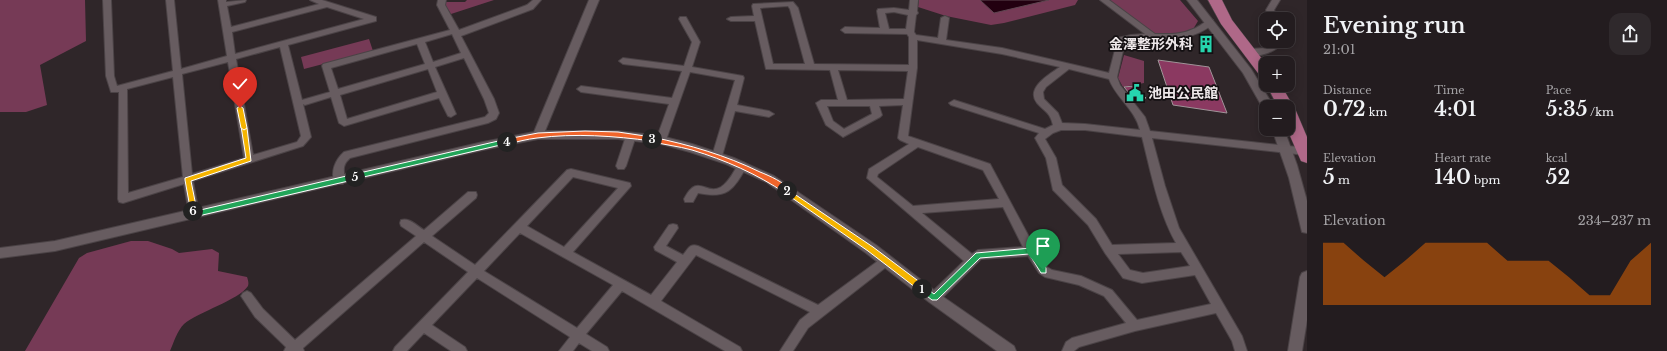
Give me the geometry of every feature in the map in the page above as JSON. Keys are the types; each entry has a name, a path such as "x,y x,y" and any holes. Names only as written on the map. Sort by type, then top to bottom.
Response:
{"highway":[{"path":"1216,3 1259,64"},
{"path":"1295,128 1306,154"}],"street":[{"path":"107,0 110,76 114,90 373,19 314,0"},
{"path":"170,0 188,180 194,214"},
{"path":"242,0 222,2 249,159"},
{"path":"339,181 338,166 341,160 347,155 488,120 493,117 494,113 489,99 441,5 442,0"},
{"path":"442,94 344,123 326,66 420,40 456,32 530,7 538,0"},
{"path":"538,136 594,0"},
{"path":"914,0 912,34 913,68 903,138 987,167 1031,251 1043,270 1049,274 1081,281 1108,293 1135,326"},
{"path":"1104,0 1126,15 1153,37"},
{"path":"1271,12 1270,10 1276,0"},
{"path":"1194,3 1216,3"},
{"path":"1194,3 1247,71 1264,100"},
{"path":"228,30 328,4"},
{"path":"810,67 794,8 790,4 756,6 770,67 913,68"},
{"path":"885,31 881,11 894,10 914,13"},
{"path":"730,19 759,18"},
{"path":"942,41 945,18"},
{"path":"661,140 696,42 683,19"},
{"path":"1210,22 1196,33 1175,36 1133,37 1121,40 1113,77 1116,86 1142,119 1160,186 1174,228 1238,340 1241,351"},
{"path":"845,30 885,31 912,34 942,41 1002,51 1113,77"},
{"path":"420,40 451,114"},
{"path":"123,88 123,200 300,144 306,137 283,43"},
{"path":"1251,52 1268,51 1272,48"},
{"path":"305,102 466,55"},
{"path":"623,61 687,69 740,78 717,156"},
{"path":"833,67 843,103"},
{"path":"1058,127 1055,115 1040,100 1039,92 1042,85 1066,67"},
{"path":"581,89 675,102"},
{"path":"874,103 877,115 843,134 829,123 821,103 908,102"},
{"path":"954,103 1045,132"},
{"path":"731,107 769,114"},
{"path":"1197,270 1142,278 1135,275 1127,275 1109,250 1092,222 1057,187 1051,158 1040,138 1045,132 1058,127 1085,127 1145,132 1286,149 1306,154"},
{"path":"2,255 55,246 339,181 483,146 538,136 585,134 631,136 661,140 717,156 770,179 886,260 934,298 1009,351"},
{"path":"621,166 631,136"},
{"path":"1281,136 1302,200 1306,222"},
{"path":"917,143 873,172 872,178 972,260"},
{"path":"688,199 696,188 717,192 728,188 733,183 742,166"},
{"path":"399,351 571,173 626,186 565,253"},
{"path":"248,296 260,313 294,350 472,195"},
{"path":"911,210 1006,203"},
{"path":"405,224 476,272 604,351"},
{"path":"519,227 654,302 736,351"},
{"path":"673,228 659,247 685,261"},
{"path":"1109,250 1184,247"},
{"path":"654,302 694,249 819,312"},
{"path":"934,298 978,255 1031,251"},
{"path":"791,350 804,324 886,260"},
{"path":"1295,351 1307,277"},
{"path":"565,351 621,284"},
{"path":"1068,351 1070,346 1076,342 1135,326 1218,307"},
{"path":"424,326 461,351"}],"shaded area":[{"path":"0,0 85,0 86,41 40,65 47,105 26,112 0,112"},
{"path":"467,0 494,0 451,14 445,5 446,2 465,2"},
{"path":"919,0 1078,0 1075,5 991,25 946,16 918,7"},
{"path":"980,0 1049,0 994,13"},
{"path":"1108,0 1180,0 1198,21 1192,31 1177,35 1154,34"},
{"path":"369,39 373,51 304,69 301,57"},
{"path":"1124,55 1144,61 1144,83 1123,87 1118,78"},
{"path":"131,241 148,241 172,249 179,253 212,249 219,253 218,271 247,277 248,286 236,296 190,319 184,324 170,351 25,351 79,258 87,253"}],"building":[{"path":"1158,60 1209,67 1227,113 1173,105"},
{"name":"池田公民館","path":"1134,86 1146,98 1135,100 1124,87"}],"place":[{"name":"金澤整形外科","path":"1206,44"},
{"name":"池田公民館","path":"1135,93"}],"route":[{"path":"240,108 249,159 188,180 194,214 483,146 538,136 585,134 618,135 661,140 692,148 730,161 770,179 871,249 934,298 978,255 1031,251 1043,270"}]}
